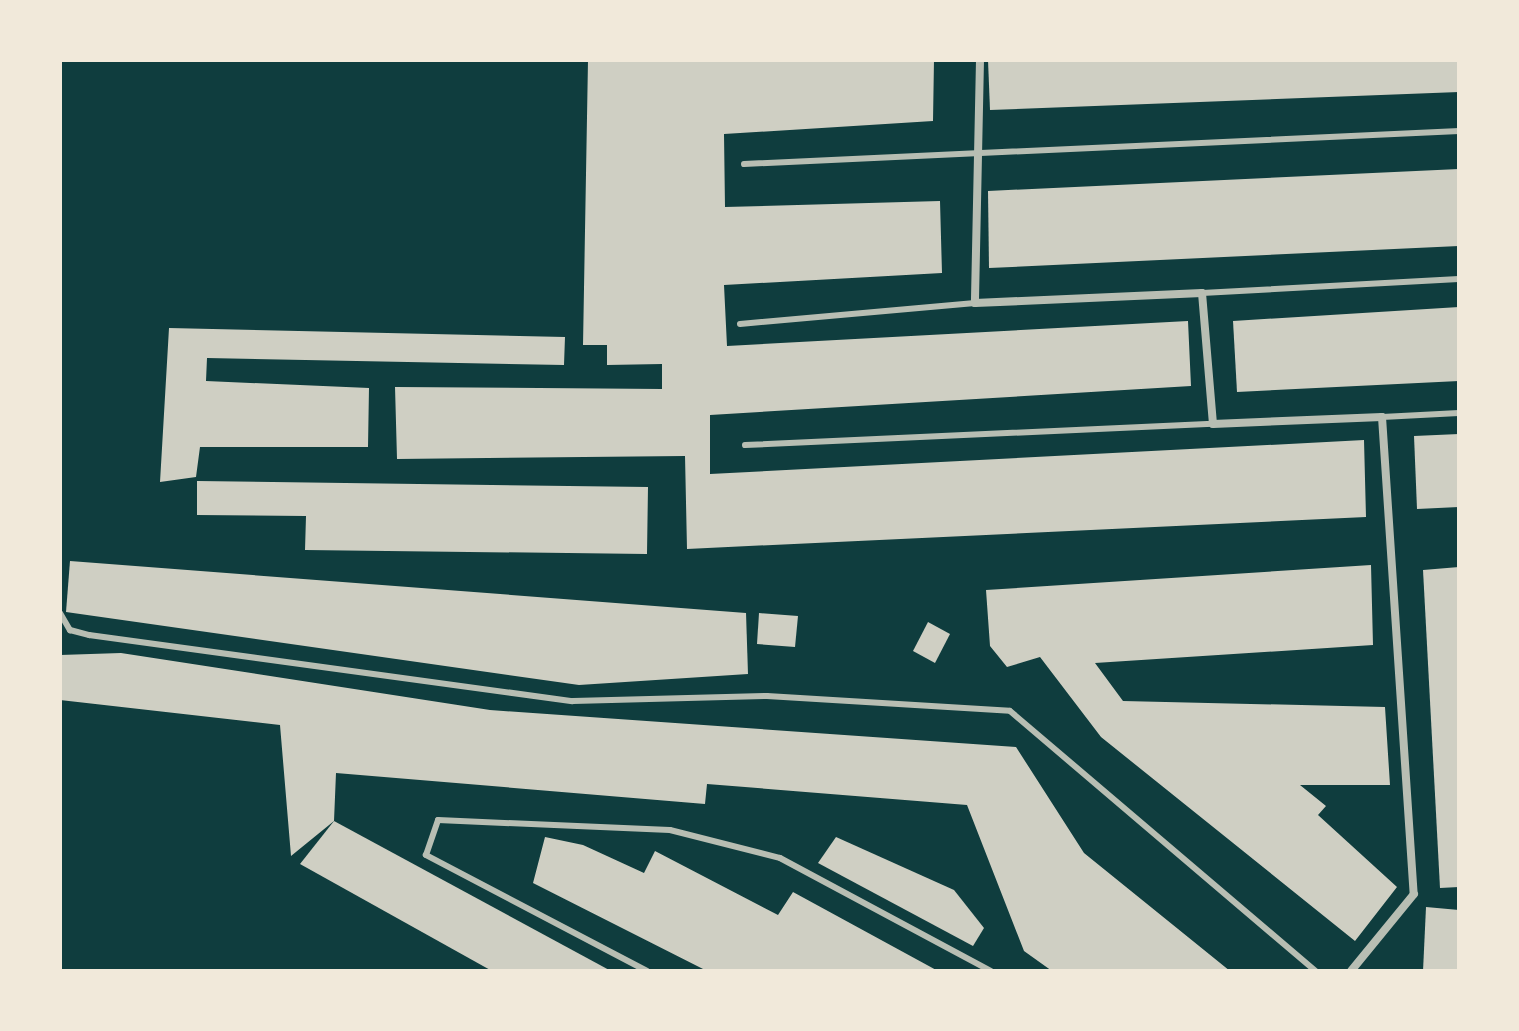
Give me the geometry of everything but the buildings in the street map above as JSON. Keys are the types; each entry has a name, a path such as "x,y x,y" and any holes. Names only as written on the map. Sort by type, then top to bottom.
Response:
{"street":[{"path":"980,60 975,303 1202,293 1213,424 1382,417 1414,894 1351,971"}],"lane":[{"path":"744,164 1459,131"},
{"path":"1202,293 1459,279"},
{"path":"740,324 975,303"},
{"path":"1382,417 1459,413"},
{"path":"745,445 1213,424"},
{"path":"60,613 70,630"},
{"path":"60,631 573,701 767,696 1010,711 1316,971"},
{"path":"647,971 426,855 438,820 670,830 780,858 991,971"}]}
